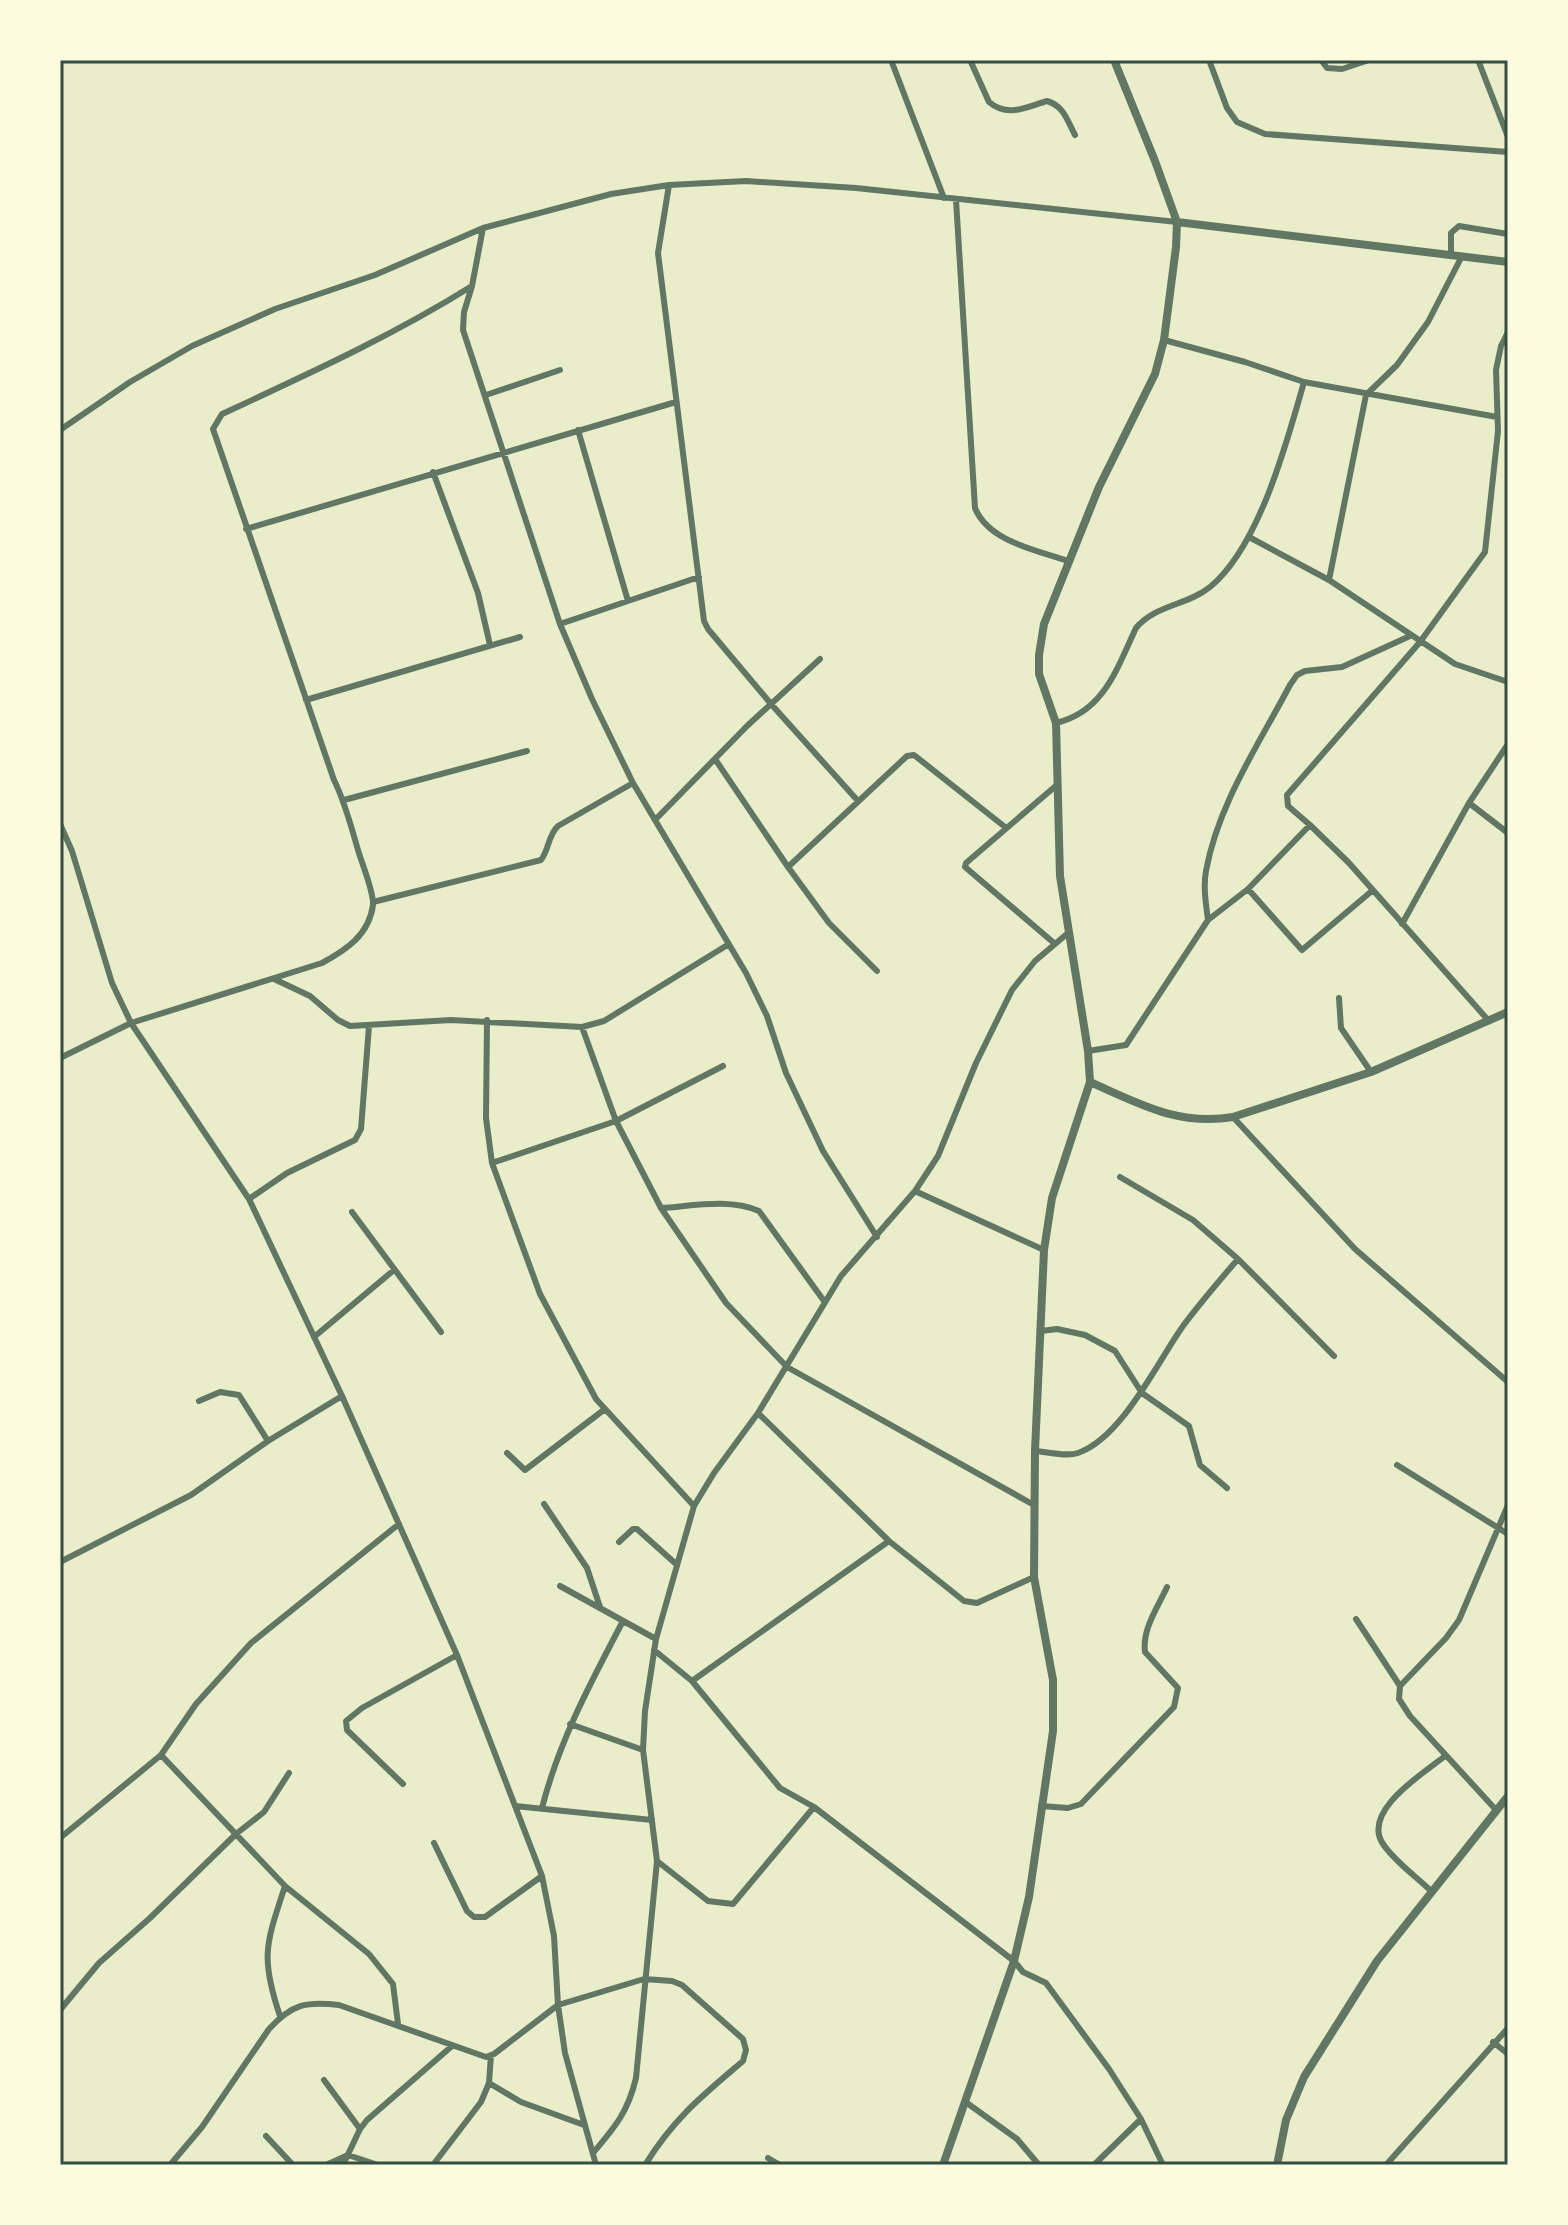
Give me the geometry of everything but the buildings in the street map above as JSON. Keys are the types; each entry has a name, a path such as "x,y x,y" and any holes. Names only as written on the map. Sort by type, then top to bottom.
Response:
{"street":[{"path":"970,60 989,102 995,107 1009,112 1052,102 1062,109 1075,135"},
{"path":"943,2165 1014,1961 1045,1806 1053,1731 1053,1680 1034,1577 1035,1451 1044,1250 1052,1198 1090,1082 1088,1051 1060,876 1056,723 1039,674 1039,655 1044,624 1068,561 1099,487 1155,374 1164,340 1176,247 1177,222 1114,60"},
{"path":"1209,60 1227,108 1237,122 1265,134 1508,152"},
{"path":"1321,60 1323,65 1333,70 1369,60"},
{"path":"1478,60 1508,137"},
{"path":"893,61 944,198"},
{"path":"60,430 130,382 192,346 275,309 375,275 483,228 611,194 669,185 746,181 944,198 1177,222 1508,262"},
{"path":"669,185 658,253 704,621 771,704 858,801"},
{"path":"956,200 975,508 980,519 1001,537 1068,561"},
{"path":"1451,255 1451,233 1459,226 1508,234"},
{"path":"483,228 464,312 463,330 560,624 633,783 729,944 767,1016 786,1073 823,1151 877,1237"},
{"path":"1329,580 1366,395 1397,365 1428,322 1462,256"},
{"path":"60,1058 131,1023 322,963 346,950 367,923 373,902 344,800 334,780 213,435 217,418 359,351 472,286"},
{"path":"1488,1020 1373,890 1288,806 1287,795 1420,642 1485,552 1497,445 1496,370 1501,346 1508,332"},
{"path":"1164,340 1304,382 1497,417"},
{"path":"486,395 560,370"},
{"path":"1056,723 1069,720 1095,704 1106,690 1136,628 1144,619 1208,588 1219,579 1249,537 1287,444 1304,382"},
{"path":"246,529 504,450 676,402"},
{"path":"578,430 628,601"},
{"path":"433,472 478,593 490,645"},
{"path":"1249,537 1329,580 1410,636 1469,670 1508,682"},
{"path":"560,624 699,577"},
{"path":"1208,920 1206,873 1214,841 1231,795 1297,675 1305,671 1342,667 1410,636"},
{"path":"306,700 520,637"},
{"path":"655,820 820,659"},
{"path":"1402,924 1469,803 1508,744"},
{"path":"344,800 527,751"},
{"path":"788,867 907,756 914,755 1005,827"},
{"path":"715,759 829,923 877,971"},
{"path":"373,902 541,860 558,826 633,783"},
{"path":"1054,943 965,869 966,863 1005,827 1059,783"},
{"path":"1469,803 1508,833"},
{"path":"60,824 72,851 112,983 131,1023 249,1199 342,1396 457,1655 542,1876 554,1936 558,2005 565,2053 596,2165"},
{"path":"1088,1051 1126,1045 1208,920 1248,889 1310,825"},
{"path":"1248,889 1302,950 1373,890"},
{"path":"593,2153 618,2124 636,2078 657,1861 643,1750 645,1711 656,1639 694,1506 758,1413 841,1276 915,1191 938,1156 976,1063 1012,990 1035,961 1068,933"},
{"path":"274,979 310,996 350,1026 487,1020 582,1027 604,1021 729,944"},
{"path":"1339,998 1341,1028 1371,1072"},
{"path":"1090,1082 1174,1117 1213,1120 1233,1117 1371,1072 1508,1012"},
{"path":"487,1020 486,1118 492,1163 540,1294 596,1399 694,1506"},
{"path":"249,1199 287,1173 355,1140 361,1129 369,1026"},
{"path":"582,1027 616,1121 661,1208 726,1303 787,1367 1034,1505"},
{"path":"492,1163 616,1121 723,1066"},
{"path":"1233,1117 1355,1249 1508,1382"},
{"path":"1120,1177 1193,1220 1238,1259 1334,1356"},
{"path":"915,1191 1044,1250"},
{"path":"661,1208 724,1204 747,1206 759,1211 824,1301"},
{"path":"352,1212 441,1332"},
{"path":"1035,1451 1080,1452 1106,1433 1142,1393 1182,1328 1238,1259"},
{"path":"314,1337 394,1270"},
{"path":"1041,1331 1057,1329 1100,1341 1115,1351 1142,1393 1189,1426 1200,1465 1227,1488"},
{"path":"199,1401 220,1392 239,1395 268,1441"},
{"path":"60,1562 191,1495 268,1441 342,1396"},
{"path":"507,1453 525,1470 605,1409"},
{"path":"758,1413 889,1541 950,1592 970,1603 1034,1577"},
{"path":"1397,1465 1508,1534"},
{"path":"544,1504 587,1568 600,1607"},
{"path":"1400,1686 1459,1620 1508,1505"},
{"path":"60,1838 161,1755 196,1704 251,1643 399,1524"},
{"path":"619,1542 637,1529 676,1564"},
{"path":"692,1681 889,1541"},
{"path":"560,1586 656,1639"},
{"path":"1045,1806 1081,1804 1174,1707 1178,1688 1145,1652 1144,1645 1145,1634 1167,1587"},
{"path":"1356,1619 1400,1686 1399,1699 1410,1716 1497,1811"},
{"path":"542,1808 570,1724 623,1621"},
{"path":"654,1650 692,1681 780,1788 814,1807 1014,1961 1023,1972 1046,1983 1109,2069 1141,2119 1163,2165"},
{"path":"403,1784 347,1730 346,1721 362,1708 457,1655"},
{"path":"570,1724 643,1750"},
{"path":"161,1755 285,1886 369,1954 388,1975 393,1984 398,2024"},
{"path":"1432,1892 1382,1843 1380,1822 1389,1801 1445,1756"},
{"path":"60,2010 99,1963 236,1834 264,1812 289,1773"},
{"path":"1277,2165 1286,2120 1304,2077 1377,1961 1508,1796"},
{"path":"515,1806 652,1820"},
{"path":"657,1861 708,1901 733,1904 814,1807"},
{"path":"434,1843 467,1911 474,1917 485,1917 542,1876"},
{"path":"280,2016 266,1960 269,1937 285,1886"},
{"path":"170,2165 202,2127 269,2029 290,2009 315,2002 339,2005 398,2024 478,2056 491,2055 558,2005 644,1979 672,1981 687,1988 743,2039 746,2050 743,2061 684,2111 645,2165"},
{"path":"1386,2165 1508,2028"},
{"path":"1493,2042 1508,2054"},
{"path":"343,2165 367,2120 452,2046"},
{"path":"433,2165 481,2102 489,2083 491,2055"},
{"path":"324,2080 360,2129"},
{"path":"489,2083 521,2102 585,2125"},
{"path":"967,2103 1017,2139 1039,2165"},
{"path":"1094,2165 1141,2119"},
{"path":"266,2136 293,2165"},
{"path":"326,2165 348,2155 378,2165"},
{"path":"768,2158 780,2165"}]}
